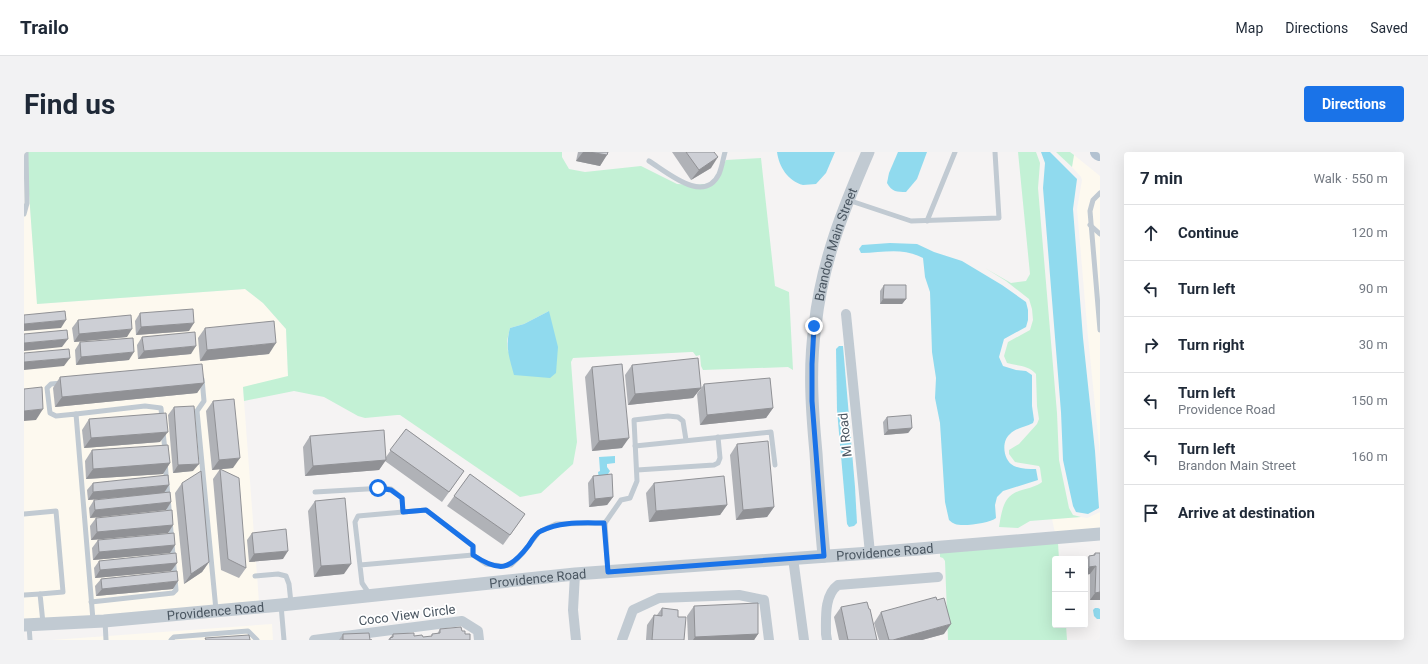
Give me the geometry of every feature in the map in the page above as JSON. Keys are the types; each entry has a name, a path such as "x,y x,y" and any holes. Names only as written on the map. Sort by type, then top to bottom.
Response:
{"street":[{"name":"Brandon Main Street","path":"824,556 812,401 814,326 820,293 834,236 847,200 868,152"},
{"name":"M Road","path":"846,314 870,553"},
{"name":"Providence Road","path":"26,625 99,621 216,611 575,574 870,553 1100,534"},
{"path":"793,558 804,640"},
{"path":"575,574 573,610 576,640"},
{"path":"827,640 826,617 828,600 832,590 838,585 938,577"},
{"path":"622,640 634,610 659,598 739,595 764,600 769,640"},
{"name":"Coco View Circle","path":"314,640 462,621 478,635"}],"lane":[{"path":"24,214 27,204 26,152"},
{"path":"649,162 684,184 703,186 712,183 719,173 725,152"},
{"path":"927,221 955,152"},
{"path":"847,200 911,222 999,218 995,152"},
{"path":"1100,193 1093,200 1090,211 1100,330"},
{"path":"1090,225 1100,234"},
{"path":"202,374 204,401 197,410 216,611"},
{"path":"66,382 51,384 47,388 50,413 56,416 145,406 161,408 176,590 173,593 91,602"},
{"path":"76,414 91,602 106,640"},
{"path":"608,572 604,523 621,500 630,498 637,481 634,420 668,416 678,417 683,421 686,440"},
{"path":"635,446 771,432 775,466"},
{"path":"636,470 714,465 718,463 720,458 718,437"},
{"path":"315,492 378,488 391,490 402,498 403,512"},
{"path":"370,596 362,583 355,522 358,516 426,510 473,546 473,555"},
{"path":"24,514 56,511 63,592 24,595"},
{"path":"360,565 473,555 486,564 502,566 511,565 522,554 539,532 556,524 604,523"},
{"path":"255,576 278,574 286,576 289,584 286,604 284,640"},
{"path":"40,594 43,624"},
{"path":"26,625 30,640"},
{"path":"170,640 174,637 248,631 257,640"}],"shaded area":[{"path":"24,152 26,152 37,304 245,289 263,303 286,329 288,377 243,387 259,602 104,616 24,620"},
{"path":"1074,155 1100,176 1100,455 1077,209 1082,180 1072,167"},
{"path":"1100,512 1100,530 1055,533 1052,519 1087,518"},
{"path":"272,624 273,640 52,640"}],"green space":[{"path":"26,152 562,152 562,157 569,169 585,172 641,166 677,184 693,185 714,183 726,160 761,158 775,286 789,292 793,370 788,367 703,370 700,355 696,356 693,352 573,358 571,362 577,442 573,464 541,493 520,497 400,415 365,418 358,416 324,397 294,391 244,401 243,387 288,376 286,329 263,303 245,289 37,304","holes":["549,311 508,352 507,341 510,328 524,324"]},
{"path":"1018,152 1036,152 1040,163 1038,188 1057,413 1059,460 1069,508 1073,515 1081,517 1030,521 1018,528 999,527 1004,504 1007,499 1016,492 1035,486 1042,482 1039,466 1015,462 1009,454 1009,450 1019,444 1037,424 1039,419 1036,374 1026,367 1007,363 1004,356 1008,342 1030,330 1033,320 1032,309 1029,299 1006,281 985,268 1011,283 1026,281 1030,274"},
{"path":"1056,152 1070,152 1074,155 1072,167"},
{"path":"1058,543 1059,556 1052,556 1052,628 1066,628 1067,640 948,640 945,561 940,557 940,552"}],"water":[{"path":"777,152 835,152 826,173 816,184 803,185 793,180 785,173 778,158"},
{"path":"898,152 927,152 917,179 906,192 895,191 887,183 889,173"},
{"path":"1041,152 1050,152 1077,179 1073,209 1083,338 1095,451 1099,508 1088,514 1076,512 1073,506 1063,460 1061,412 1043,188 1045,163"},
{"path":"890,243 917,244 934,252 962,261 1002,285 1026,302 1028,320 1026,327 1004,339 999,357 1003,366 1026,371 1032,375 1032,406 1034,420 1033,423 1012,432 1007,437 1004,451 1007,460 1014,466 1036,469 1038,480 1003,491 997,497 995,505 996,518 993,520 970,525 959,525 949,520 945,502 940,423 935,398 936,378 932,352 930,292 925,277 923,258 908,253 892,251 861,253 859,249 862,245"},
{"path":"549,311 558,347 556,373 550,378 514,375 509,357 508,346 510,328 524,324"},
{"path":"839,346 843,346 857,523 854,526 849,527 847,524 837,410 836,349"},
{"path":"615,456 615,463 607,464 610,471 608,478 599,479 599,457"},
{"path":"1095,608 1100,609 1100,619 1097,619 1094,616 1093,610"}],"building":[{"path":"589,152 608,152 607,155"},
{"path":"686,152 714,152 718,157 699,170"},
{"path":"884,285 906,285 906,299 883,299"},
{"path":"193,309 194,323 141,327 140,313"},
{"path":"65,311 66,320 24,324 24,315"},
{"path":"131,315 132,329 79,334 78,320"},
{"path":"274,321 276,343 207,350 205,328"},
{"path":"67,330 68,339 24,343 24,334"},
{"path":"195,332 196,346 144,351 142,337"},
{"path":"133,338 134,352 81,357 80,342"},
{"path":"69,349 70,358 24,362 24,353"},
{"path":"698,358 701,388 635,394 632,365"},
{"path":"202,364 204,383 62,397 60,377"},
{"path":"622,364 629,438 599,441 592,367"},
{"path":"770,378 773,408 707,415 704,384"},
{"path":"42,387 43,409 24,411 24,389"},
{"path":"234,399 240,458 219,460 213,401"},
{"path":"194,406 199,464 178,465 174,407"},
{"path":"166,413 168,432 91,438 89,419"},
{"path":"911,415 912,428 888,430 887,417"},
{"path":"406,429 464,471 449,492 390,450"},
{"path":"384,430 386,460 313,466 310,436"},
{"path":"768,441 774,507 743,510 737,444"},
{"path":"168,445 170,463 93,469 92,450"},
{"path":"220,469 239,478 246,568 228,559"},
{"path":"201,471 209,562 191,574 182,483"},
{"path":"470,474 525,514 510,535 454,496"},
{"path":"612,474 613,497 595,499 593,476"},
{"path":"168,475 169,485 93,492 93,483"},
{"path":"724,476 727,505 656,511 654,483"},
{"path":"170,492 171,502 95,510 94,500"},
{"path":"345,498 351,564 321,566 315,501"},
{"path":"172,510 173,525 97,532 96,518"},
{"path":"286,529 288,551 254,554 252,533"},
{"path":"174,533 175,545 99,552 98,540"},
{"path":"176,553 177,563 100,570 99,561"},
{"path":"1095,553 1100,553 1100,592 1095,593 1096,566 1089,567 1089,556 1095,555"},
{"path":"177,571 178,581 102,589 101,579"},
{"path":"936,597 937,600 944,598 951,624 889,640 881,612"},
{"path":"867,602 877,640 848,640 841,607"},
{"path":"758,603 758,634 695,637 694,606"},
{"path":"662,608 678,610 678,617 686,617 684,640 652,640 654,615 662,616"},
{"path":"461,627 462,631 465,631 465,634 470,634 470,640 390,640 390,638 393,637 393,634 414,633 414,636 422,635 423,637 440,633 440,629"},
{"path":"369,633 370,640 343,640 343,634"},
{"path":"249,635 250,640 206,640 205,638"}],"route":[{"path":"378,488 391,490 398,494 403,501 403,512 426,510 473,546 473,555 486,564 502,566 511,565 522,554 539,532 556,524 575,523 604,523 608,572 824,556 812,401 814,326"}]}
